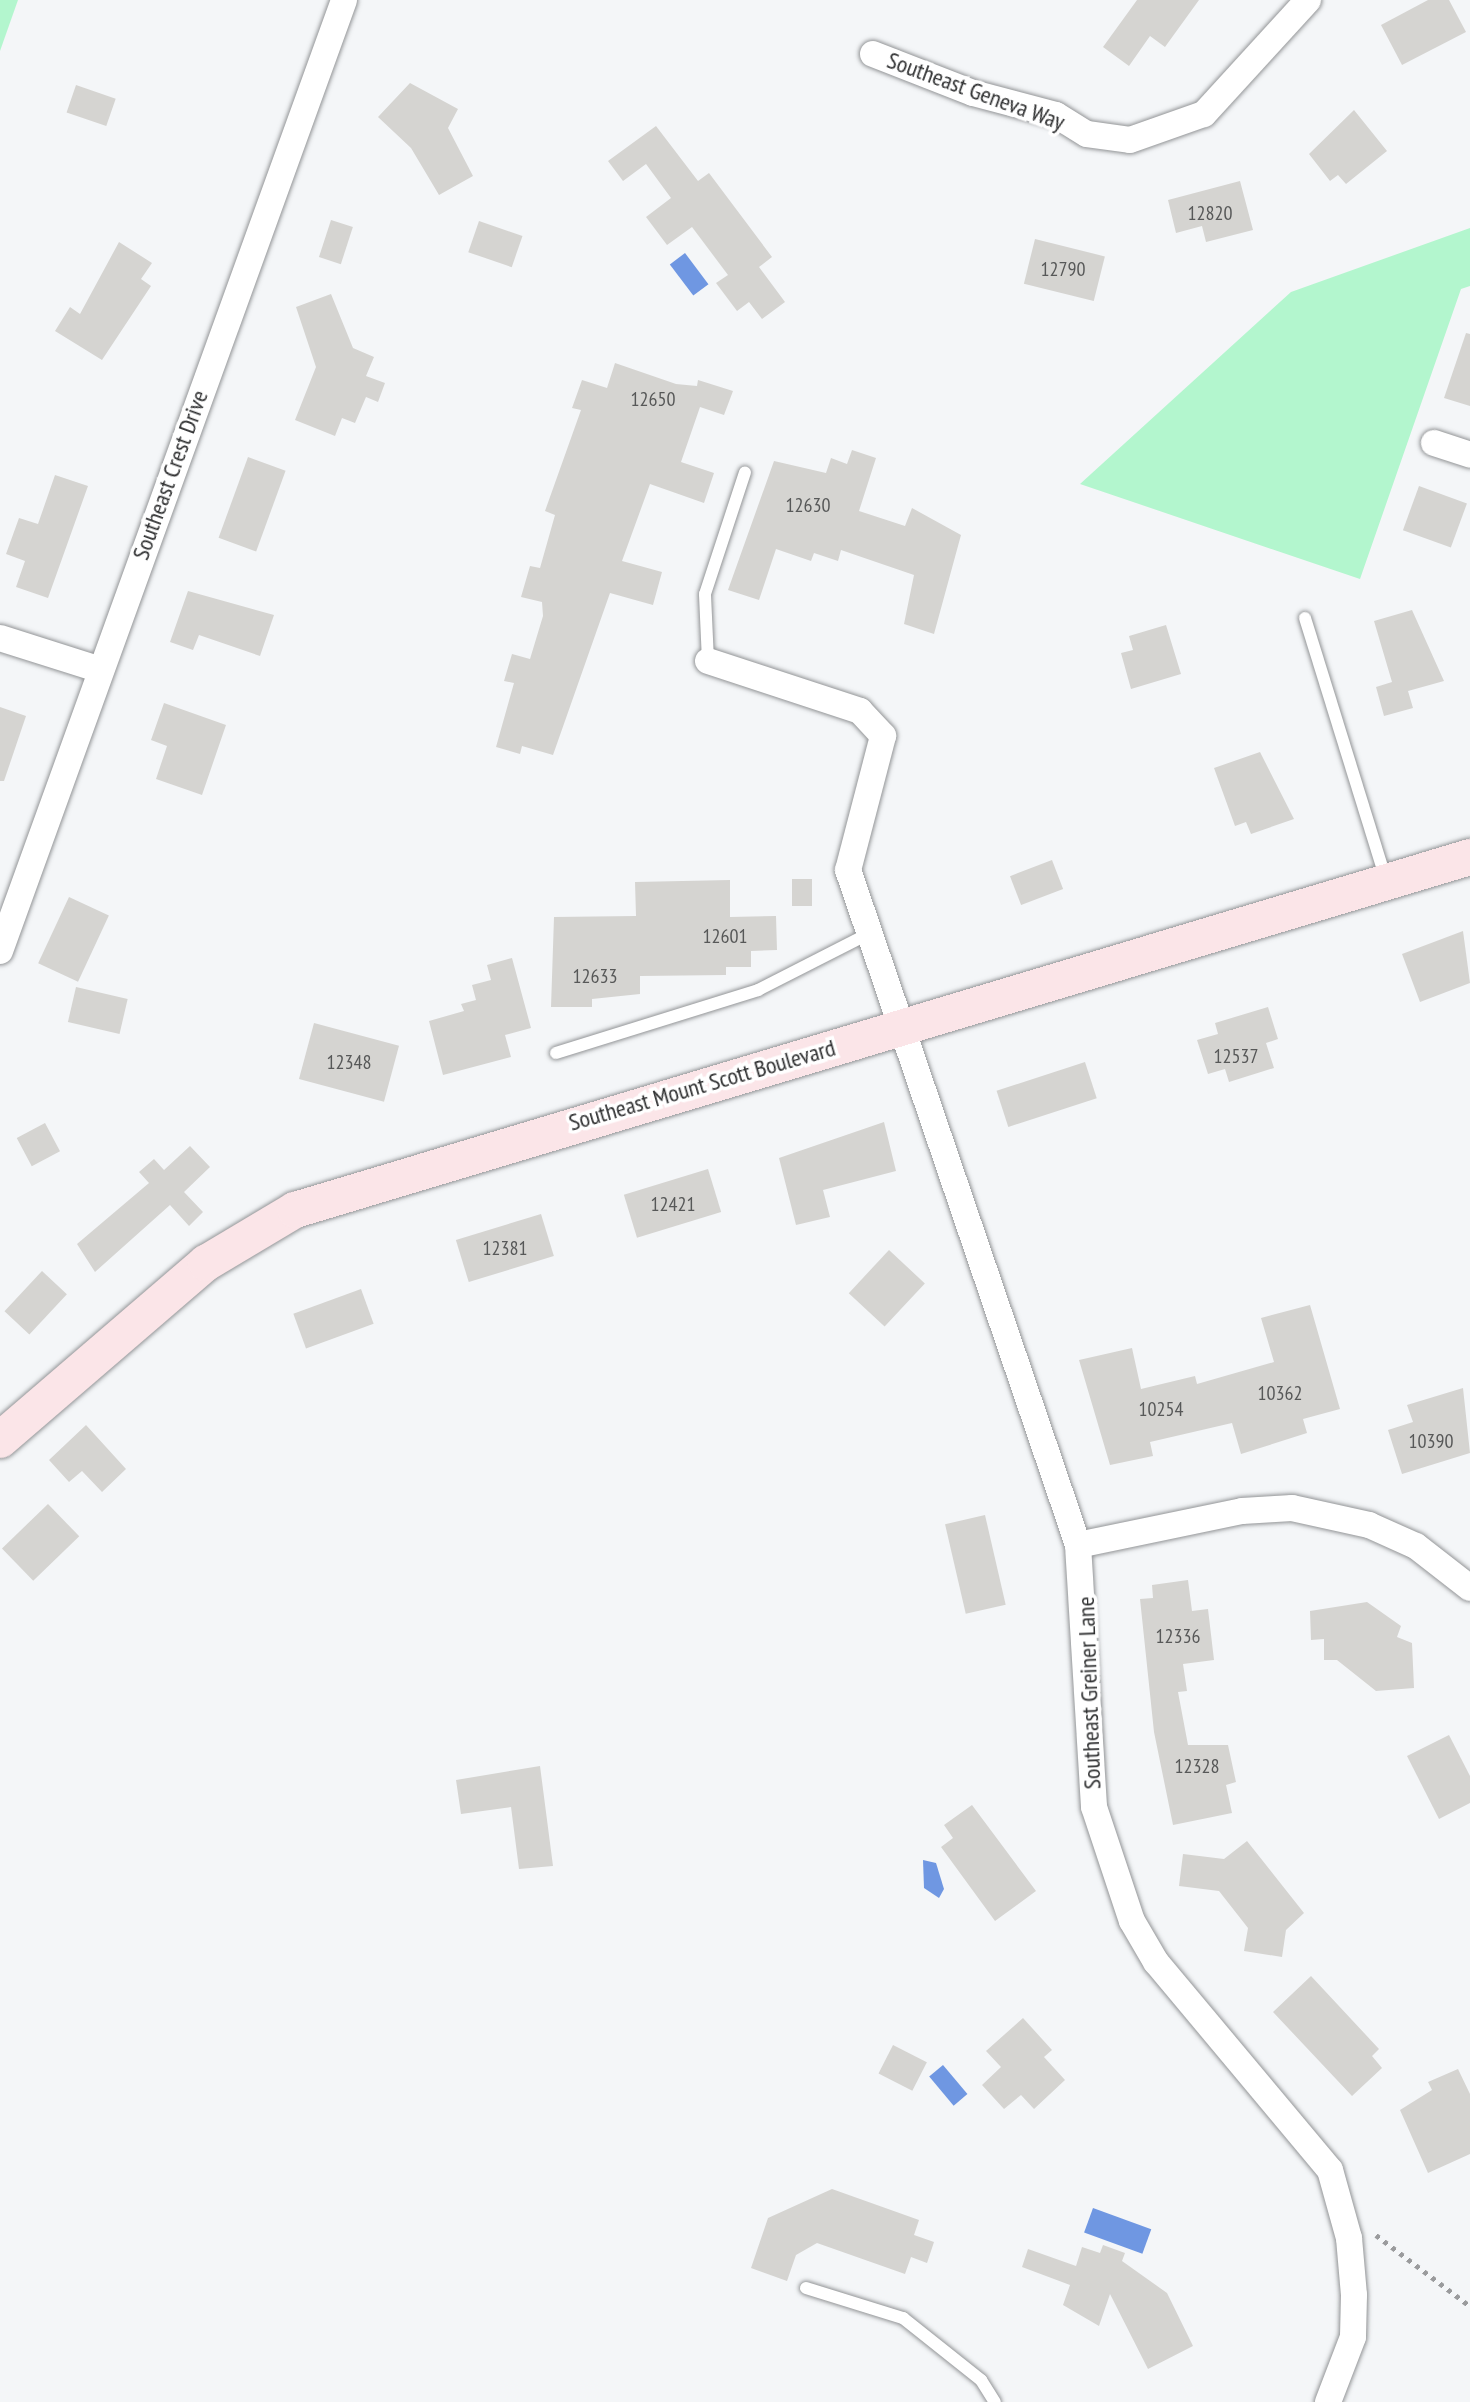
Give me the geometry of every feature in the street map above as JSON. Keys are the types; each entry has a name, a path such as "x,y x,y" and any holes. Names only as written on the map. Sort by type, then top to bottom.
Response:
{"main road":[{"name":"Southeast Mount Scott Boulevard","path":"0,1440 206,1263 265,1224 393,1176 1470,857"}],"street":[{"name":"Southeast Crest Drive","path":"0,951 98,669 344,0"},
{"name":"Southeast Geneva Way","path":"873,54 973,93 1056,115 1087,134 1130,140 1204,114 1308,0"},
{"path":"1434,443 1470,455"},
{"path":"0,638 98,669"},
{"name":"Southeast Greiner Lane","path":"708,661 860,711 878,724 882,746 848,870 866,935 1078,1545 1094,1807 1132,1921 1188,2006 1330,2170 1342,2204 1353,2337 1328,2402"},
{"path":"1078,1545 1242,1511 1292,1508 1369,1525 1467,1580"}],"lane":[{"path":"708,661 705,594 745,472"},
{"path":"1305,618 1387,882"},
{"path":"556,1053 758,990 866,935"},
{"path":"806,2288 903,2318 981,2380 995,2402"}],"path":[{"path":"1373,2225 1376,2239 1470,2306"}],"green space":[{"path":"0,0 18,0 0,51"},
{"path":"1470,228 1470,286 1461,289 1360,579 1080,484 1291,292"}],"water":[{"path":"685,253 708,284 693,296 670,264"},
{"path":"923,1860 936,1863 944,1889 939,1898 924,1888"},
{"path":"943,2065 967,2094 954,2106 929,2077"},
{"path":"1093,2208 1151,2229 1142,2254 1084,2232"}],"building":[{"path":"1137,0 1199,0 1165,47 1150,36 1129,66 1103,47"},
{"path":"1428,0 1449,0 1466,32 1402,65 1381,25"},
{"path":"410,83 458,109 448,128 473,176 439,195 411,148 378,117"},
{"path":"76,85 116,99 106,126 67,112"},
{"path":"1354,110 1387,151 1346,184 1338,175 1330,181 1309,154"},
{"path":"656,126 698,181 709,173 772,257 759,267 785,302 762,319 749,302 737,311 716,283 728,275 692,227 667,245 646,217 671,198 646,164 623,181 608,161"},
{"path":"1240,181 1253,230 1206,242 1202,226 1176,233 1168,200"},
{"path":"331,220 353,227 341,264 319,257"},
{"path":"479,221 522,236 512,267 468,252"},
{"path":"1035,239 1105,256 1094,301 1024,284"},
{"path":"119,242 152,263 141,279 151,286 102,360 55,331 70,307 80,314"},
{"path":"331,294 353,348 374,357 366,376 385,383 378,402 366,397 355,423 342,418 335,436 295,420 316,367 296,307"},
{"path":"1466,333 1470,334 1470,406 1444,398"},
{"path":"615,363 676,384 697,386 698,380 733,391 724,415 700,407 681,462 714,473 704,503 650,484 622,561 662,572 653,605 610,593 553,755 522,746 520,754 496,747 514,683 504,681 512,654 530,659 543,616 542,602 521,597 530,566 540,568 555,515 545,511 581,410 572,408 582,380 607,388"},
{"path":"852,450 876,458 859,511 905,526 912,508 961,535 934,634 904,624 914,575 841,550 838,561 814,553 811,561 776,549 759,600 728,590 774,461 826,473 831,458 847,464"},
{"path":"248,457 286,471 256,551 219,538"},
{"path":"55,475 88,486 48,598 16,587 25,561 6,554 19,518 38,524"},
{"path":"1419,486 1467,503 1451,548 1403,530"},
{"path":"188,591 274,615 260,656 199,635 193,650 170,642"},
{"path":"1412,610 1444,681 1408,691 1413,708 1384,716 1376,687 1392,682 1374,621"},
{"path":"1166,625 1181,674 1131,689 1121,653 1133,650 1129,636"},
{"path":"164,703 226,725 202,795 156,779 167,746 151,740"},
{"path":"0,707 26,716 4,781 0,781"},
{"path":"1260,752 1294,819 1251,834 1246,822 1235,826 1214,768"},
{"path":"1052,860 1063,889 1021,905 1010,876"},
{"path":"792,879 812,879 812,906 792,906"},
{"path":"730,880 730,917 776,916 777,950 751,951 751,967 726,967 726,975 640,976 640,994 592,999 592,1007 551,1007 554,917 636,916 635,882"},
{"path":"69,897 109,916 78,982 38,963"},
{"path":"1463,931 1470,983 1420,1002 1402,954"},
{"path":"512,958 531,1028 505,1035 511,1057 443,1075 429,1021 464,1011 461,1004 476,1000 472,985 491,980 487,965"},
{"path":"76,987 128,999 120,1034 68,1022"},
{"path":"1268,1007 1278,1039 1266,1043 1274,1068 1229,1082 1225,1069 1208,1074 1197,1040 1218,1034 1215,1023"},
{"path":"314,1023 399,1046 384,1102 299,1079"},
{"path":"1085,1062 1097,1098 1008,1127 997,1091"},
{"path":"884,1122 896,1171 823,1190 830,1217 796,1225 779,1158"},
{"path":"45,1123 60,1151 32,1166 17,1138"},
{"path":"190,1146 210,1167 184,1192 203,1212 189,1226 170,1205 95,1272 77,1244 149,1183 139,1172 154,1159 164,1170"},
{"path":"708,1169 721,1212 637,1238 624,1195"},
{"path":"541,1214 554,1256 469,1282 456,1240"},
{"path":"889,1250 925,1283 885,1327 849,1293"},
{"path":"42,1271 67,1294 29,1334 4,1311"},
{"path":"361,1289 374,1324 306,1348 293,1314"},
{"path":"1310,1305 1340,1409 1303,1419 1307,1433 1241,1454 1232,1423 1150,1442 1153,1456 1110,1465 1079,1360 1132,1348 1141,1389 1195,1376 1197,1384 1274,1362 1261,1318"},
{"path":"1463,1388 1470,1453 1402,1474 1388,1430 1413,1422 1407,1405"},
{"path":"86,1425 126,1469 102,1492 82,1471 69,1482 49,1460"},
{"path":"48,1504 79,1536 33,1581 2,1548"},
{"path":"985,1515 1006,1605 966,1614 945,1524"},
{"path":"1188,1580 1192,1611 1208,1609 1214,1660 1183,1664 1187,1691 1178,1692 1188,1745 1228,1745 1236,1782 1226,1785 1232,1813 1173,1825 1154,1732 1140,1599 1153,1598 1152,1585"},
{"path":"1367,1602 1401,1626 1397,1637 1412,1643 1414,1688 1376,1691 1337,1660 1324,1660 1324,1639 1311,1640 1310,1611"},
{"path":"1449,1735 1470,1776 1470,1803 1439,1819 1407,1756"},
{"path":"540,1766 553,1866 519,1869 511,1807 461,1814 456,1780"},
{"path":"972,1805 1036,1891 995,1921 941,1847 953,1838 944,1825"},
{"path":"1247,1841 1304,1913 1286,1930 1282,1957 1244,1951 1248,1928 1219,1891 1179,1886 1183,1854 1224,1859"},
{"path":"1311,1976 1379,2049 1372,2056 1382,2068 1352,2096 1273,2012"},
{"path":"1023,2018 1052,2050 1044,2057 1065,2080 1034,2109 1021,2095 1004,2109 982,2085 1001,2067 986,2051"},
{"path":"893,2045 927,2062 912,2091 878,2074"},
{"path":"1458,2069 1470,2094 1470,2154 1428,2173 1400,2110 1432,2090 1428,2082"},
{"path":"832,2189 919,2220 914,2235 934,2242 927,2263 911,2257 905,2274 817,2243 796,2255 787,2281 751,2268 768,2218"},
{"path":"1103,2245 1125,2253 1122,2261 1167,2293 1193,2346 1148,2369 1110,2294 1099,2326 1063,2305 1070,2285 1022,2267 1028,2249 1076,2266 1082,2247 1100,2253"}]}
